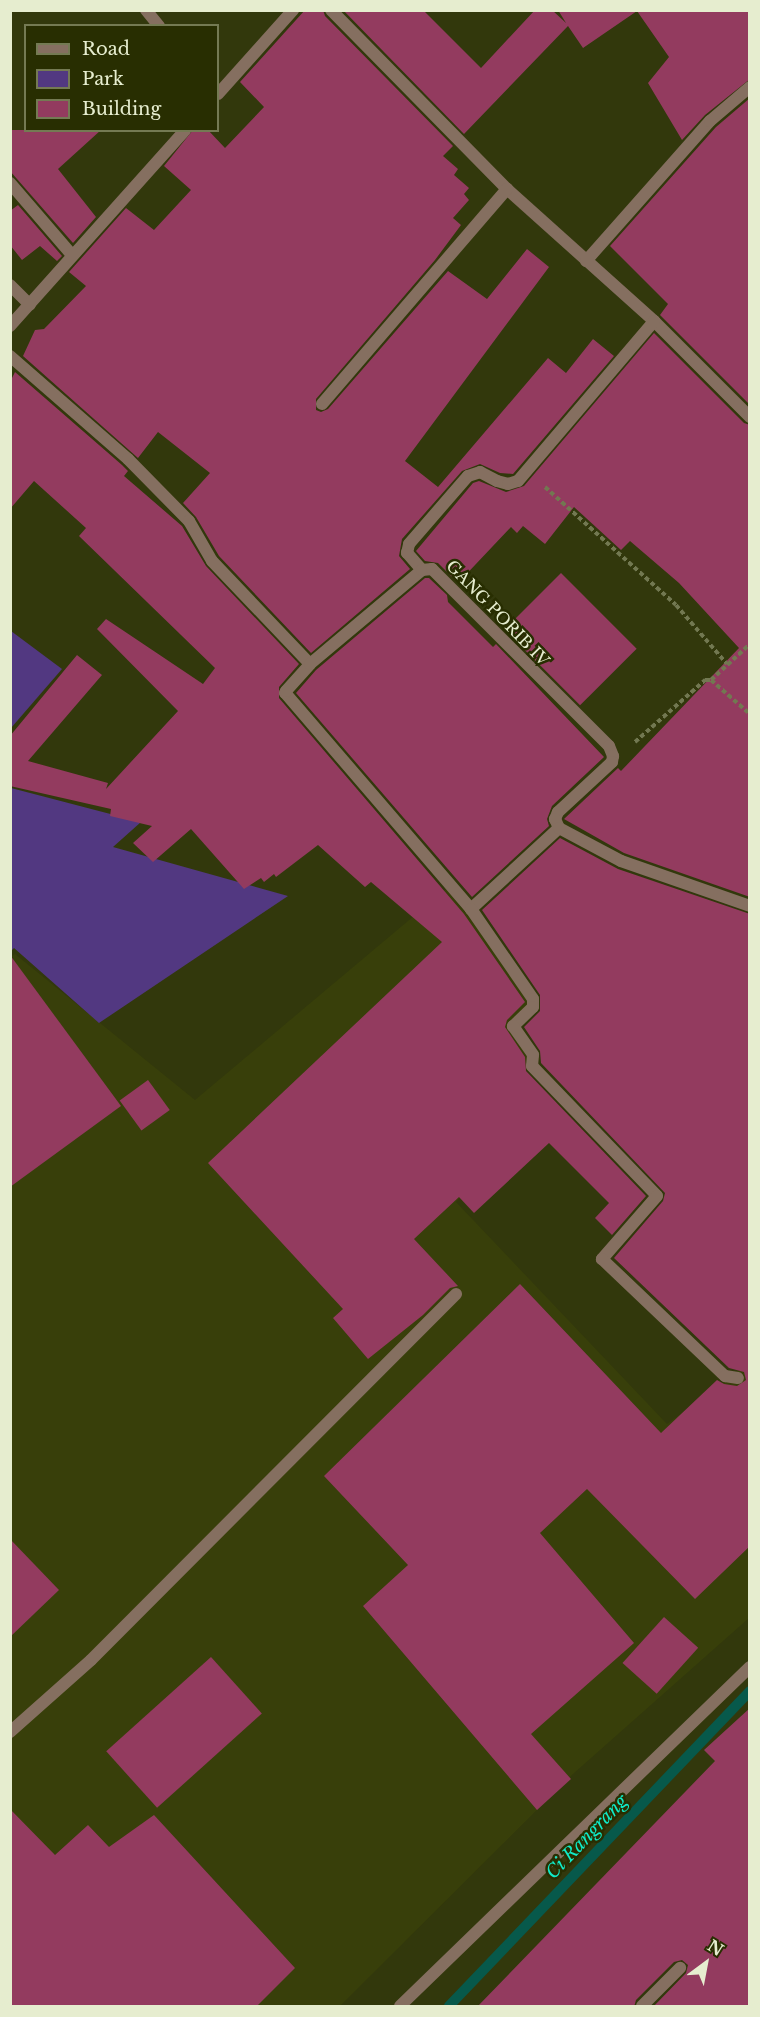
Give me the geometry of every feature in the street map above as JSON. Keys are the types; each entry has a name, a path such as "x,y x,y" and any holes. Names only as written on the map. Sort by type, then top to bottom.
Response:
{"street":[{"path":"146,10 157,24"},
{"path":"219,93 293,10"},
{"path":"331,10 507,189 654,321 750,417"},
{"path":"586,261 710,121 750,87"},
{"path":"10,326 183,132"},
{"path":"10,183 72,255"},
{"path":"322,404 507,189"},
{"path":"10,285 30,305"},
{"path":"422,570 407,553 409,544 468,476 480,472 508,484 518,482 654,321"},
{"path":"10,356 128,459 189,521 212,561 310,664"},
{"name":"GANG PORIB IV","path":"471,909 285,693 310,664 422,570 432,569 609,746 613,756 612,762"},
{"path":"612,762 558,812 555,819 559,828 621,861 750,906"},
{"path":"559,828 471,909 533,999 534,1006 512,1029 533,1055 532,1066 657,1196 602,1259 725,1376 738,1378"},
{"path":"10,1732 91,1660 456,1294"},
{"path":"400,2007 750,1667"},
{"path":"642,2007 680,1968"}],"path":[{"path":"526,472 559,498 676,605 727,664"},
{"path":"612,762 698,683 711,680 750,644"},
{"path":"711,680 750,714"}],"shaded area":[{"path":"446,889 538,1002 516,1018 540,1059 517,1078 548,1111 456,1202 667,1424 749,1363 749,1618 573,1774 340,2006 11,2006 10,957 15,954 195,1100"}],"green space":[{"path":"11,631 62,669 11,728"},
{"path":"11,788 141,822 113,847 288,896 99,1023 14,948 11,951"}],"building":[{"path":"305,10 323,10 325,16 453,146 443,156 458,169 454,175 469,188 464,194 469,200 453,218 461,225 435,260 316,399 316,410 321,412 328,409 448,271 487,299 527,249 549,267 405,461 438,487 548,358 566,373 593,339 614,356 513,474 500,473 480,464 462,471 402,539 399,556 410,569 311,653 219,556 196,517 183,503 210,473 158,432 138,458 23,356 35,330 44,329 86,286 69,272 126,208 154,230 191,190 164,166 191,132 210,132 225,148 264,107 240,82"},
{"path":"343,10 423,10 481,68 535,10 552,10 566,23 558,10 750,10 750,79 705,115 682,140 648,83 669,57 637,11 583,48 568,26 464,134"},
{"path":"750,98 750,405 660,315 668,304 610,246 716,127"},
{"path":"10,130 99,132 58,169 96,217 73,243 10,171"},
{"path":"18,205 62,256 57,261 40,246 22,260 10,245 10,211"},
{"path":"654,333 744,423 750,425 750,897 624,853 564,819 618,768 621,771 739,648 679,583 630,541 621,550 574,507 545,544 523,526 517,533 511,527 458,583 438,563 425,561 416,551 473,483 479,481 506,492 524,486"},
{"path":"15,372 122,465 128,471 124,476 182,526 206,566 299,664 279,687 279,698 464,914 525,1002 507,1020 505,1027 525,1057 526,1071 646,1196 612,1235 595,1218 609,1203 549,1143 474,1213 459,1197 414,1239 458,1286 450,1288 423,1315 368,1359 333,1318 343,1309 208,1163 442,942 371,882 365,887 318,845 276,877 274,874 264,882 261,878 244,889 191,829 153,862 133,843 152,826 110,816 111,809 10,786 10,736 77,655 102,675 28,761 108,783 106,789 178,711 97,629 106,619 203,684 215,668 79,536 86,528 34,481 10,509 10,382"},
{"path":"561,573 637,649 580,705 504,630"},
{"path":"425,578 429,578 447,595 448,602 493,647 496,644 604,757 552,806 547,819 549,826 472,897 296,693 316,670"},
{"path":"560,838 618,869 750,914 750,1546 695,1599 587,1489 540,1533 634,1643 531,1734 571,1779 537,1810 363,1606 408,1565 324,1476 520,1284 661,1433 717,1380 724,1384 737,1386 746,1380 744,1372 729,1368 614,1258 663,1201 665,1193 541,1063 540,1051 524,1027 540,1011 540,995 482,910"},
{"path":"10,955 121,1106 10,1187"},
{"path":"148,1080 170,1110 141,1131 120,1101"},
{"path":"10,1539 59,1590 10,1637"},
{"path":"664,1617 698,1648 657,1694 623,1663"},
{"path":"211,1657 262,1713 157,1808 106,1751"},
{"path":"750,1708 750,2007 653,2007 686,1973 688,1965 682,1960 674,1962 636,2000 634,2007 477,2007 715,1761 704,1750"},
{"path":"10,1809 55,1855 88,1825 109,1847 154,1815 295,1968 256,2007 10,2007"}],"waterway":[{"name":"Ci Rangrang","path":"449,2006 750,1691"}]}
